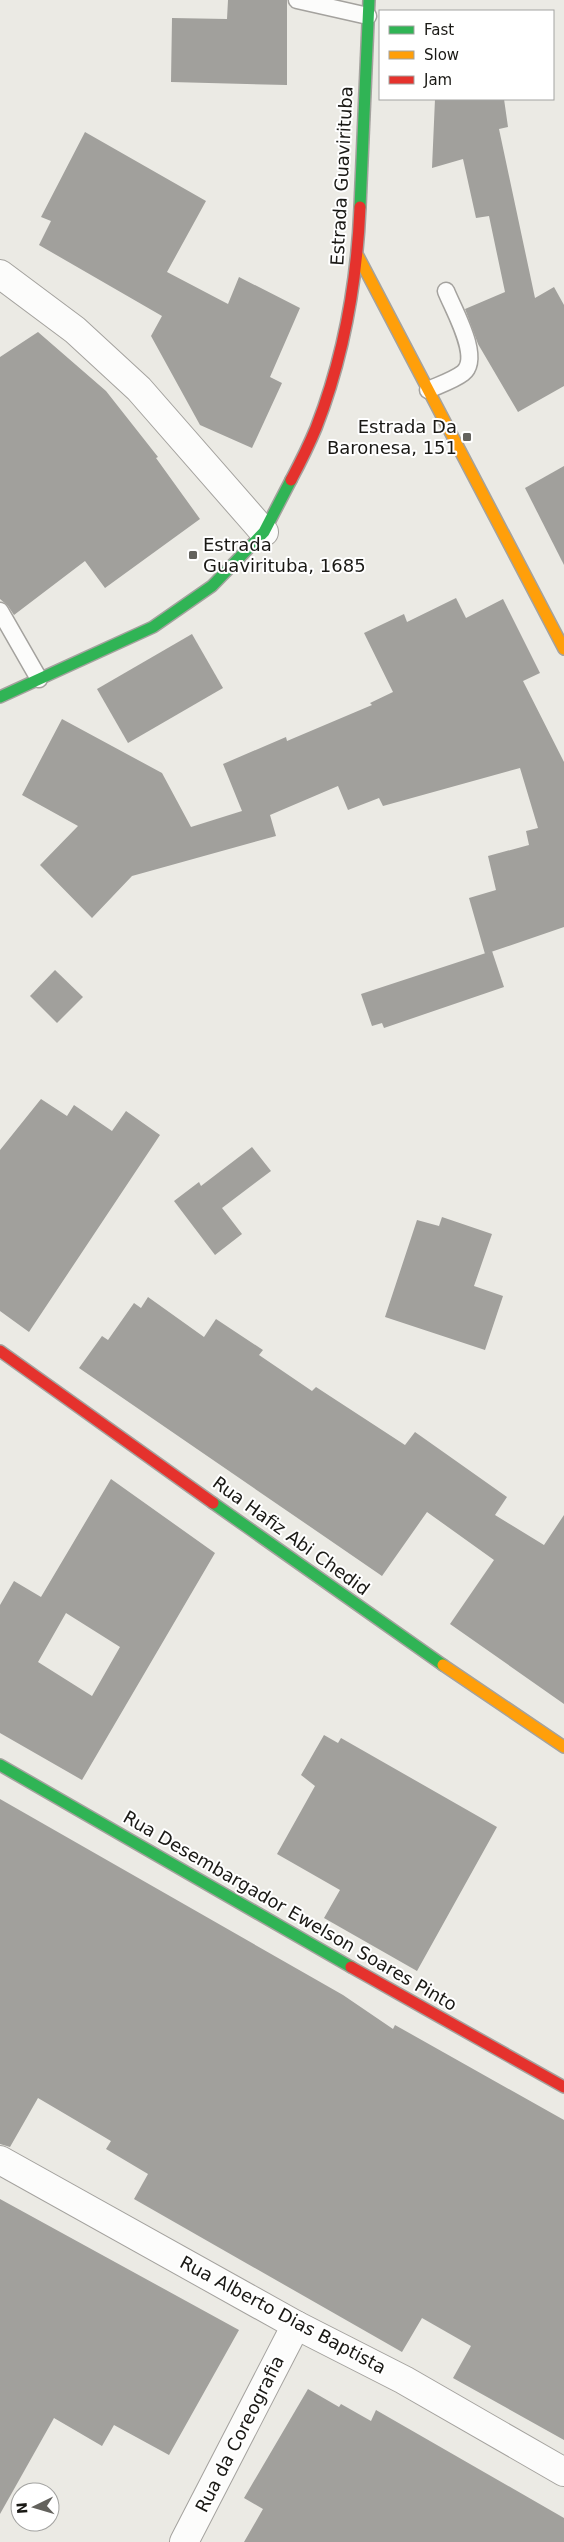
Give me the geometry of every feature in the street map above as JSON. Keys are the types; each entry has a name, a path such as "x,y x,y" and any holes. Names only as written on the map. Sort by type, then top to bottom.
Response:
{"street":[{"name":"Estrada Guavirituba","path":"0,696 153,627 212,586 264,532 316,428 338,355 358,256 369,8"},
{"path":"358,256 564,649"},
{"path":"0,274 75,330 139,389 264,532"},
{"name":"Rua Hafiz Abi Chedid","path":"0,1351 408,1641 564,1747"},
{"name":"Rua Desembargador Ewelson Soares Pinto","path":"0,1764 411,2002 564,2087"},
{"name":"Rua Alberto Dias Baptista","path":"0,2160 296,2325 404,2380 564,2472"},
{"name":"Rua da Coreografia","path":"184,2542 296,2325"}],"lane":[{"path":"297,0 369,8"},
{"path":"428,390 464,372 471,360 470,347 446,291"},
{"path":"0,610 39,679"}],"building":[{"path":"228,0 287,0 287,85 171,82 172,18 227,19"},
{"path":"435,100 504,100 508,127 499,129 535,298 554,287 564,305 564,386 518,412 478,344 465,309 505,292 489,216 476,218 463,159 432,168"},
{"path":"85,132 206,201 167,272 228,304 239,277 300,308 270,377 282,383 252,448 200,425 151,336 162,316 39,245 51,221 41,217"},
{"path":"38,332 106,391 158,457 156,458 200,519 105,588 85,561 14,615 0,599 0,357"},
{"path":"564,466 564,565 525,488"},
{"path":"456,598 466,618 503,599 540,673 523,681 564,762 564,927 485,954 469,898 496,890 488,856 529,845 526,831 538,828 520,768 383,806 379,798 348,810 338,786 270,815 276,836 132,876 92,918 40,865 78,826 22,795 62,719 162,773 191,827 242,811 223,764 286,737 287,741 372,705 370,703 393,692 364,633 404,614 407,622"},
{"path":"192,634 223,688 128,743 97,689"},
{"path":"492,951 504,987 384,1028 382,1023 372,1026 361,994"},
{"path":"55,970 83,997 57,1023 30,996"},
{"path":"41,1099 67,1116 74,1105 112,1131 126,1111 160,1135 29,1332 0,1311 0,1150"},
{"path":"252,1147 271,1171 222,1208 242,1234 215,1255 174,1201 199,1182 201,1186"},
{"path":"442,1217 492,1234 474,1286 503,1296 485,1350 385,1317 417,1220 439,1226"},
{"path":"148,1297 204,1337 216,1319 263,1350 259,1355 312,1391 316,1387 405,1445 415,1432 507,1497 495,1515 544,1545 564,1515 564,1704 450,1624 494,1560 427,1512 382,1576 79,1368 102,1336 108,1340 134,1303 141,1308"},
{"path":"111,1479 215,1553 82,1780 0,1733 0,1605 14,1581 41,1597","holes":["66,1613 120,1647 92,1696 38,1662"]},
{"path":"324,1735 338,1743 341,1738 497,1827 417,1971 324,1918 340,1890 277,1854 315,1786 301,1775"},
{"path":"0,1799 343,1995 393,2029 395,2025 564,2120 564,2440 453,2378 471,2346 422,2318 402,2352 134,2199 148,2174 106,2149 111,2141 38,2098 10,2147 0,2144"},
{"path":"0,2199 239,2330 169,2455 114,2425 102,2446 54,2418 18,2482 10,2482 10,2496 0,2514"},
{"path":"308,2389 339,2407 341,2404 371,2421 376,2410 564,2518 564,2542 244,2542 263,2509 244,2498"}],"traffic: fast":[{"path":"360,207 369,0"},
{"path":"0,697 153,627 212,586 264,532 291,480"},
{"path":"213,1503 443,1665"},
{"path":"0,1765 351,1967"}],"traffic: slow":[{"path":"358,256 564,649"},
{"path":"443,1665 564,1747"}],"traffic: jam":[{"path":"291,480 316,428 334,375 352,291 360,207"},
{"path":"0,1351 213,1503"},
{"path":"351,1967 564,2087"}],"place":[{"name":"Estrada Da Baronesa, 151","path":"467,437"},
{"name":"Estrada Guavirituba, 1685","path":"193,555"}]}
